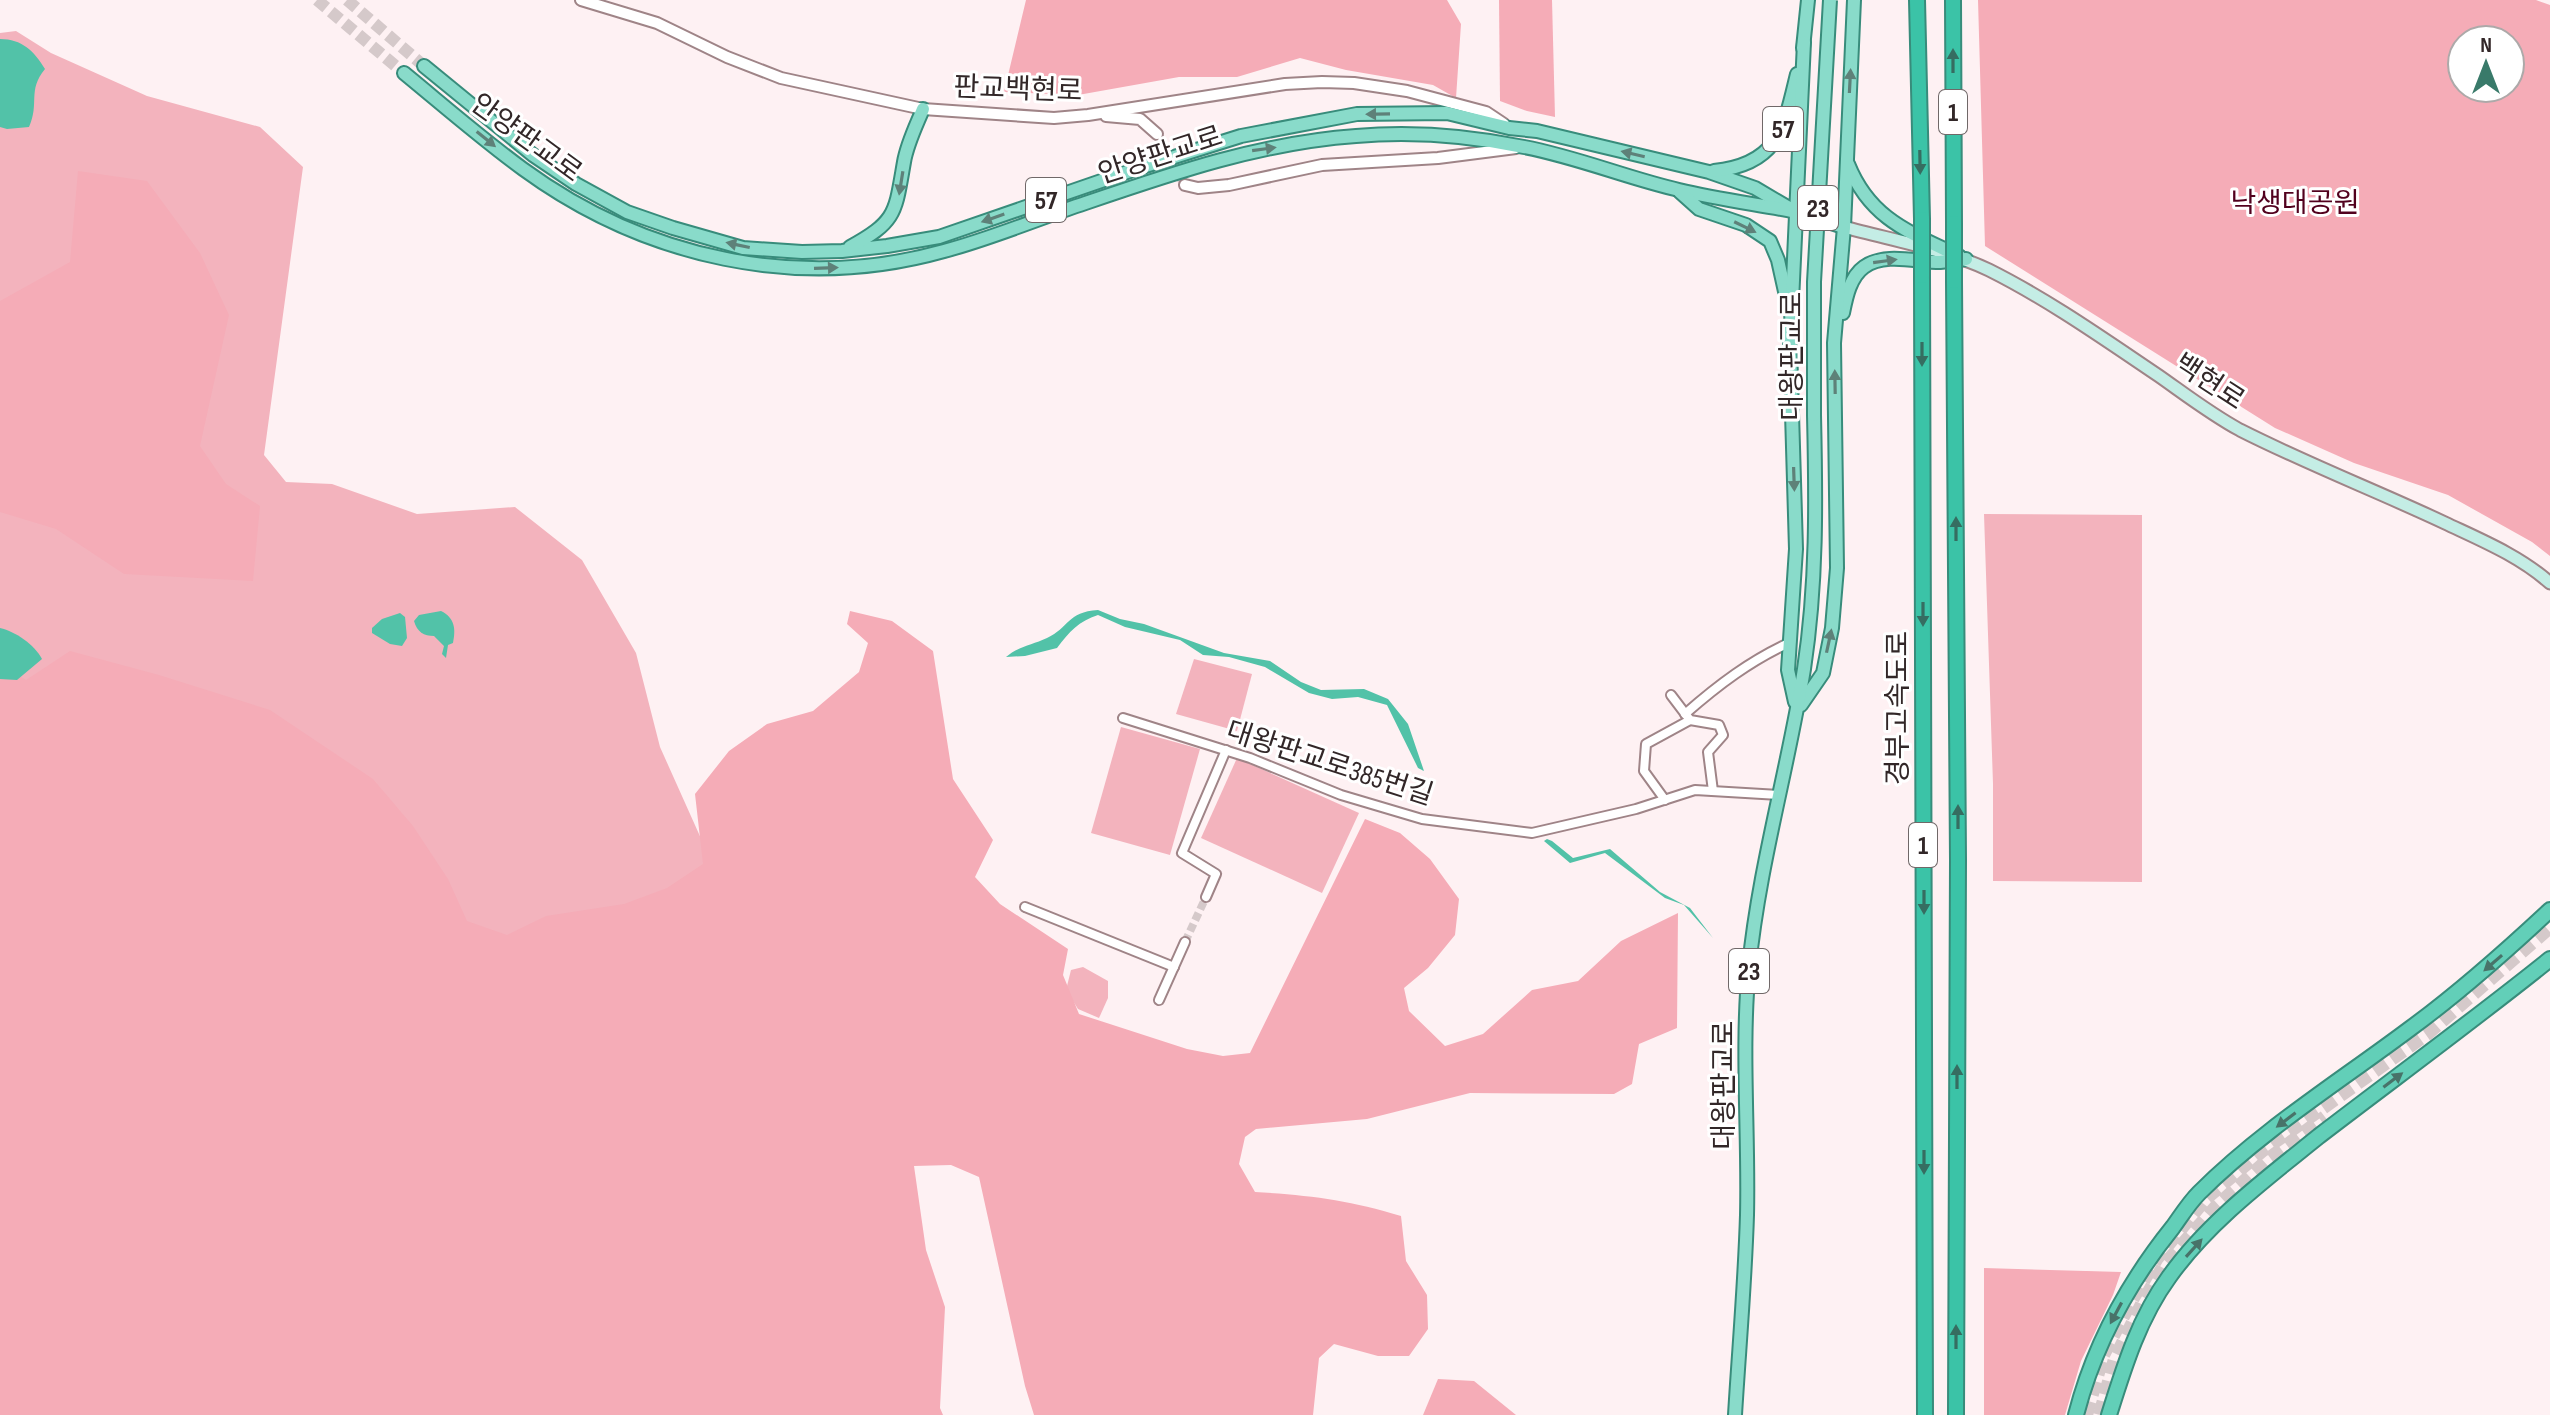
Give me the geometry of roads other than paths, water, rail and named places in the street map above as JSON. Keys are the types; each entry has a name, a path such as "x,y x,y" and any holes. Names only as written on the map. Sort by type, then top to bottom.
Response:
{"highway":[{"name":"경부고속도로","path":"1917,0 1922,219 1925,1415"},
{"name":"1","path":"1953,0 1958,860 1956,1415"},
{"path":"2076,1415 2101,1341 2129,1290 2151,1254 2198,1195 2250,1147 2476,977 2550,910"},
{"path":"2109,1415 2125,1364 2148,1310 2169,1276 2221,1218 2276,1171 2550,959"}],"main road":[{"name":"57","path":"1709,172 1731,169 1754,160 1771,146 1784,127 1804,42 1808,0"},
{"name":"대왕판교로","path":"1735,1415 1747,1215 1747,996 1756,915 1797,711 1815,568 1814,282 1830,0"},
{"name":"대왕판교로","path":"1797,711 1823,673 1832,628 1837,568 1834,343 1844,227 1854,0"},
{"name":"대왕판교로","path":"1797,711 1788,670 1796,549 1790,345 1804,42"},
{"name":"안양판교로","path":"424,66 533,155 576,184 627,212 743,248 842,251 939,237 1241,136 1357,114 1447,113 1509,128 1537,131 1709,172 1755,188 1795,212"},
{"name":"안양판교로","path":"404,73 523,169 566,197 666,245 740,263 802,269 889,262 943,252 1143,183 1248,152 1357,136 1448,136 1526,147 1678,190 1795,212 1844,227"},
{"path":"842,251 884,224 896,206 904,160 923,109"},
{"path":"1847,159 1856,183 1868,201 1887,217 1910,232 1966,259"},
{"path":"1678,190 1699,209 1746,225 1770,241 1785,287 1790,345"},
{"name":"백현로","path":"1844,227 1966,259 2044,300 2226,422 2312,465 2379,492 2485,542 2535,569 2550,583"},
{"path":"1834,343 1847,296 1856,275 1865,265 1885,259 1939,262 1966,259"}],"street":[{"name":"판교백현로","path":"581,0 657,23 727,57 781,78 923,109 1054,118 1285,84 1354,83 1407,91 1486,112 1509,128"},
{"path":"1088,115 1140,119 1157,134 1156,116 1158,109 1166,102"},
{"path":"1185,185 1198,188 1229,185 1322,165 1438,158 1526,147"},
{"path":"1665,800 1644,771 1646,744 1687,717 1710,692 1762,655 1791,642"},
{"path":"1671,695 1687,717 1719,725 1723,735 1708,752 1713,791"},
{"name":"대왕판교로385번길","path":"1123,718 1226,750 1341,795 1422,819 1532,833 1636,809 1695,790 1779,795"},
{"path":"1206,897 1216,874 1182,853 1226,750"},
{"path":"1025,907 1174,967"},
{"path":"1159,1000 1185,942"}],"tunnel":[{"path":"317,0 404,73"},
{"path":"347,0 424,66"},
{"path":"1157,134 1185,185"},
{"path":"1185,942 1206,897"},
{"path":"2086,1415 2103,1355 2131,1301 2157,1258 2206,1198 2263,1150 2428,1033 2550,927"},
{"path":"2100,1415 2115,1359 2165,1264 2216,1207 2270,1158 2325,1117"}],"park label":[{"name":"낙생대공원","path":"2295,202"}]}
